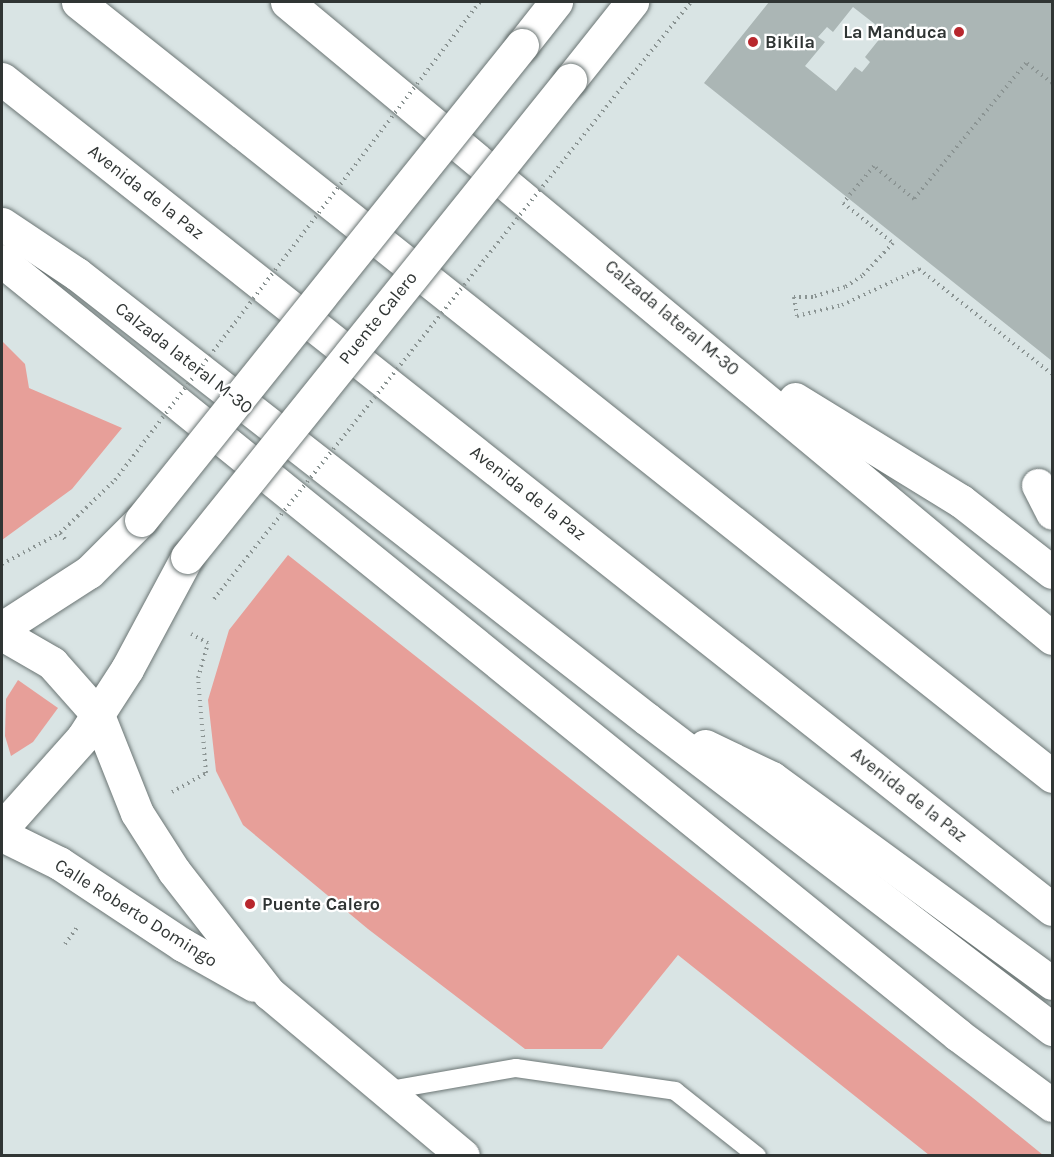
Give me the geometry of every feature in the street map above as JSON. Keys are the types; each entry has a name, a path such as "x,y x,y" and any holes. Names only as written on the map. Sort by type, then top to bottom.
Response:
{"main road":[{"path":"78,2 1053,776"},
{"name":"Calzada lateral M-30","path":"287,2 704,344 1053,638"},
{"path":"2,628 89,572 141,520 556,2"},
{"name":"Puente Calero","path":"2,828 67,757 98,716 187,557 632,2"},
{"name":"Avenida de la Paz","path":"2,79 1053,909"},
{"name":"Calzada lateral M-30","path":"2,224 76,274 647,719"},
{"path":"2,261 958,1035 1053,1105"},
{"path":"704,344 961,501 1053,572"},
{"path":"1053,488 1038,485 1053,513"},
{"name":"Calle Roberto Domingo","path":"2,634 52,663 98,716 137,813 174,871 269,993 382,1092 463,1155"},
{"path":"647,719 772,778 1053,982"},
{"path":"647,719 1053,1029"},
{"name":"Calle Roberto Domingo","path":"2,835 59,863 183,945 269,993"}],"lane":[{"path":"382,1092 516,1068 675,1091 757,1155"}],"path":[{"path":"115,480 480,2"},
{"path":"221,590 691,2"},
{"path":"1053,83 1026,63 914,199 874,166 843,203 893,243 862,276 845,287 813,297 794,297 797,316 842,305 919,269 1053,374"},
{"path":"2,564 60,533"}],"shaded area":[{"path":"2,341 25,364 29,388 122,428 72,489 2,540"},
{"path":"288,555 1043,1155 929,1155 678,955 602,1049 525,1049 368,929 243,825 216,771 208,700 229,630"},
{"path":"18,680 58,708 33,742 11,756 5,736 6,699"}],"building":[{"path":"769,2 1052,2 1052,361 704,83","holes":["853,7 885,32 865,57 870,62 867,66 862,72 855,67 836,91 805,66 825,42 818,37 827,27 833,32"]}],"place":[{"name":"La Manduca","path":"959,32"},
{"name":"Bikila","path":"753,42"},
{"name":"Puente Calero","path":"250,904"}]}
